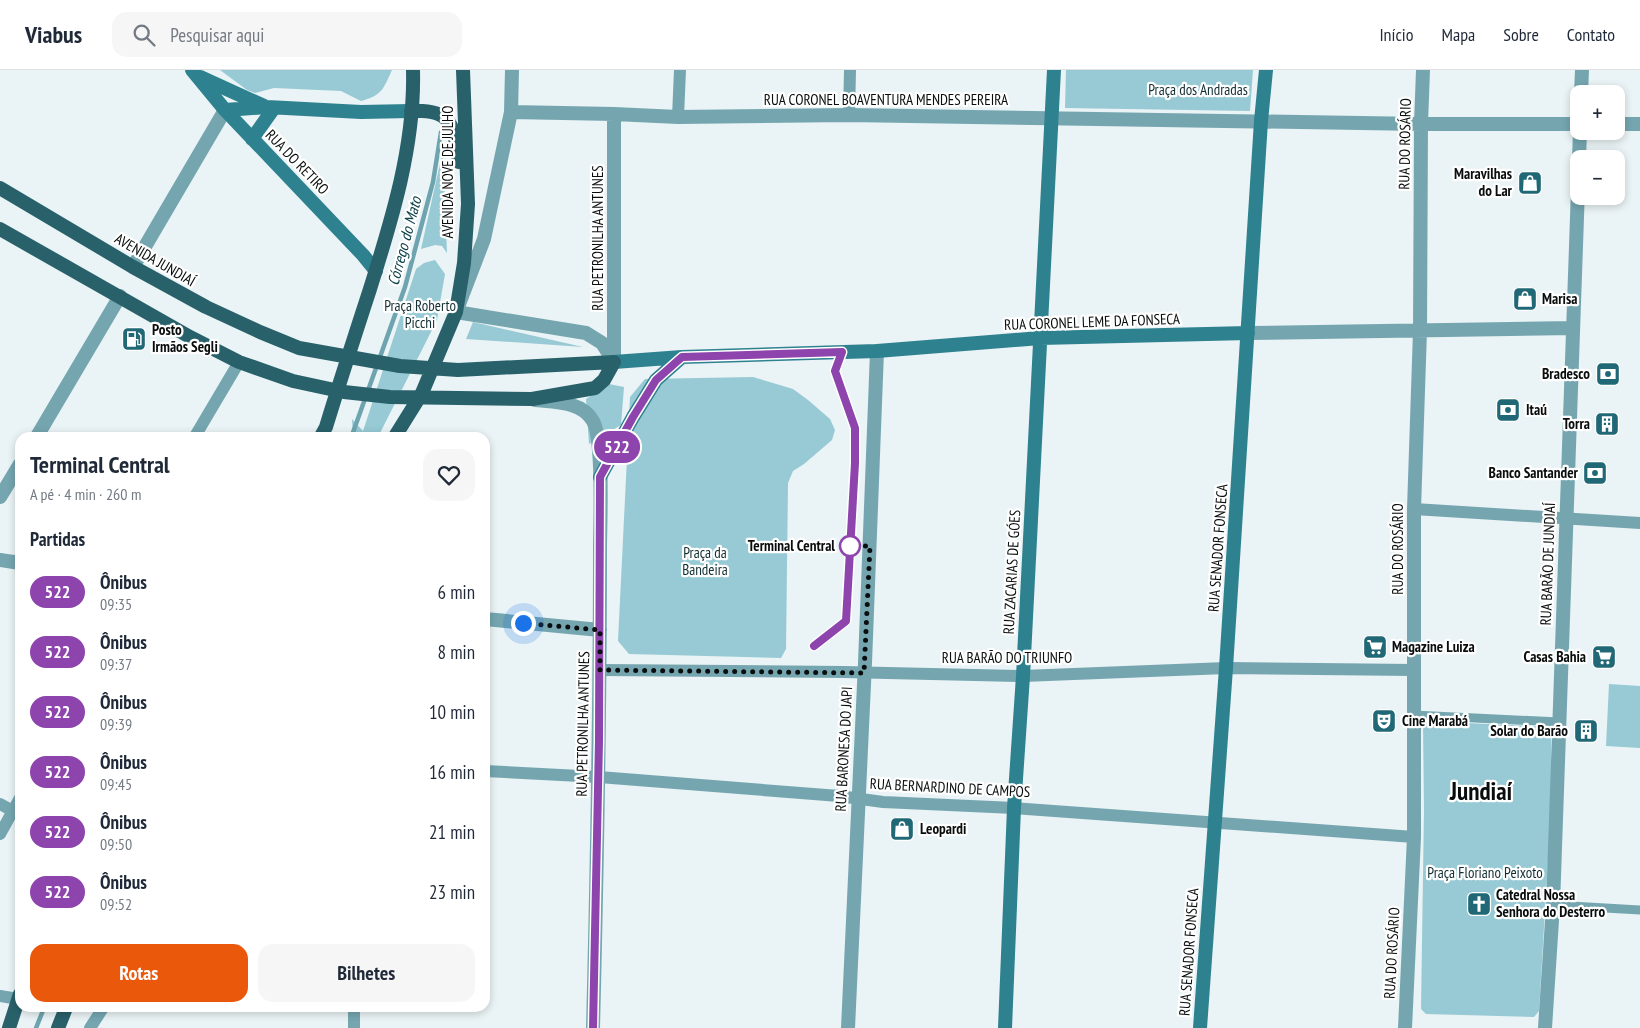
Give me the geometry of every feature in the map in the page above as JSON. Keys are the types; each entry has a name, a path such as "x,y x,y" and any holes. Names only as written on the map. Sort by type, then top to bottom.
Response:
{"main road":[{"path":"323,432 396,204 406,153 413,88 413,70"},
{"name":"AVENIDA NOVE DE JULHO","path":"398,432 422,393 456,312 464,263 468,204 463,70"},
{"name":"RUA ZACARIAS DE GÓES","path":"1005,1028 1014,808 1023,676 1054,70"},
{"name":"RUA SENADOR FONSECA","path":"1200,1028 1266,70"},
{"name":"RUA DO RETIRO","path":"194,73 270,108"},
{"name":"RUA DO RETIRO","path":"194,73 225,110 376,271"},
{"path":"252,139 270,108"},
{"path":"225,110 270,108 361,112 424,111 437,113 447,119 453,128 468,204"},
{"name":"AVENIDA JUNDIAÍ","path":"0,188 133,267 206,307 299,348 400,366 458,370 614,362"},
{"path":"0,228 190,338 239,362 293,381 344,392 390,397 516,400 595,388 604,380 614,362"},
{"name":"RUA CORONEL LEME DA FONSECA","path":"614,362 682,357 877,351 1040,338 1248,333"},
{"path":"600,477 656,380 682,357"},
{"path":"9,1028 15,1009"},
{"path":"58,1028 64,1012"}],"street":[{"path":"512,70 511,112 484,239 456,312 586,333 602,343 614,362"},
{"path":"678,118 680,70"},
{"path":"849,115 850,70"},
{"name":"RUA DO ROSÁRIO","path":"1405,1028 1414,837 1414,509 1420,331 1423,70"},
{"path":"1581,85 1582,70"},
{"path":"133,267 225,110"},
{"name":"RUA CORONEL BOAVENTURA MENDES PEREIRA","path":"511,112 614,114 678,118 849,115 1421,124 1570,124"},
{"name":"RUA PETRONILHA ANTUNES","path":"614,114 614,362"},
{"path":"1625,124 1640,124"},
{"name":"RUA BARÃO DE JUNDIAÍ","path":"1545,1028 1553,905 1577,205"},
{"path":"40,432 120,296"},
{"name":"RUA CORONEL LEME DA FONSECA","path":"1248,333 1573,328"},
{"name":"RUA BARONESA DO JAPI","path":"848,1028 877,351"},
{"path":"198,432 239,362"},
{"name":"RUA PETRONILHA ANTUNES","path":"532,399 574,406 587,413 594,422 597,433 600,477 600,670 593,1028"},
{"path":"1,493 15,472"},
{"path":"1414,509 1640,524"},
{"path":"0,560 15,562"},
{"path":"490,619 600,630"},
{"name":"RUA BARÃO DO TRIUNFO","path":"600,670 1023,676 1226,668 1414,670"},
{"path":"1413,715 1559,722"},
{"name":"RUA BERNARDINO DE CAMPOS","path":"490,770 599,777 883,802 1014,808 1414,837"},
{"path":"0,804 15,812"},
{"path":"0,834 15,814"},
{"path":"1553,905 1640,910"},
{"path":"0,996 15,997"},
{"path":"90,1028 101,1012"},
{"path":"354,1012 354,1028"}],"green space":[{"path":"220,70 392,70 378,94 361,101 341,91 274,88 255,93 247,90"},
{"name":"Praça dos Andradas","path":"1066,70 1253,70 1250,111 1065,108"},
{"path":"443,150 447,253 442,246 435,245 421,249"},
{"name":"Praça Roberto Picchi","path":"435,260 445,274 437,320 381,432 353,432 352,419 363,431 416,269 424,263"},
{"path":"473,322 583,347 466,339"},
{"name":"Praça da Bandeira","path":"753,377 793,389 830,419 835,430 832,440 793,471 788,483 786,649 781,658 629,654 618,641 630,397 645,379"},
{"path":"609,384 624,387 621,425 589,444 586,399"},
{"path":"1609,684 1640,686 1640,748 1606,746"},
{"name":"Praça Floriano Peixoto","path":"1423,721 1551,727 1551,810 1539,1011 1534,1017 1426,1014 1421,1009 1424,810"}],"waterway":[{"name":"Córrego do Mato","path":"353,432 405,287 433,182 441,132"},
{"name":"Córrego do Mato","path":"36,1028 42,1012"}],"bus line":[{"name":"522","path":"593,1028 600,670 600,477 656,380 682,357 842,352 835,371 855,428 855,463 846,621 814,646"}],"place":[{"name":"Maravilhas do Lar","path":"1530,183"},
{"name":"Marisa","path":"1525,299"},
{"name":"Posto Irmãos Segli","path":"134,339"},
{"name":"Bradesco","path":"1608,374"},
{"name":"Itaú","path":"1508,410"},
{"name":"Torra","path":"1607,424"},
{"name":"Banco Santander","path":"1595,473"},
{"name":"Terminal Central","path":"850,546"},
{"name":"Magazine Luiza","path":"1375,647"},
{"name":"Casas Bahia","path":"1604,657"},
{"name":"Cine Marabá","path":"1384,721"},
{"name":"Solar do Barão","path":"1586,731"},
{"name":"Leopardi","path":"902,829"},
{"name":"Catedral Nossa Senhora do Desterro","path":"1479,904"}],"district":[{"name":"Jundiaí","path":"1481,791"}],"route":[{"path":"523,623 600,630 600,670 824,671 864,673 870,546 850,546"}]}
